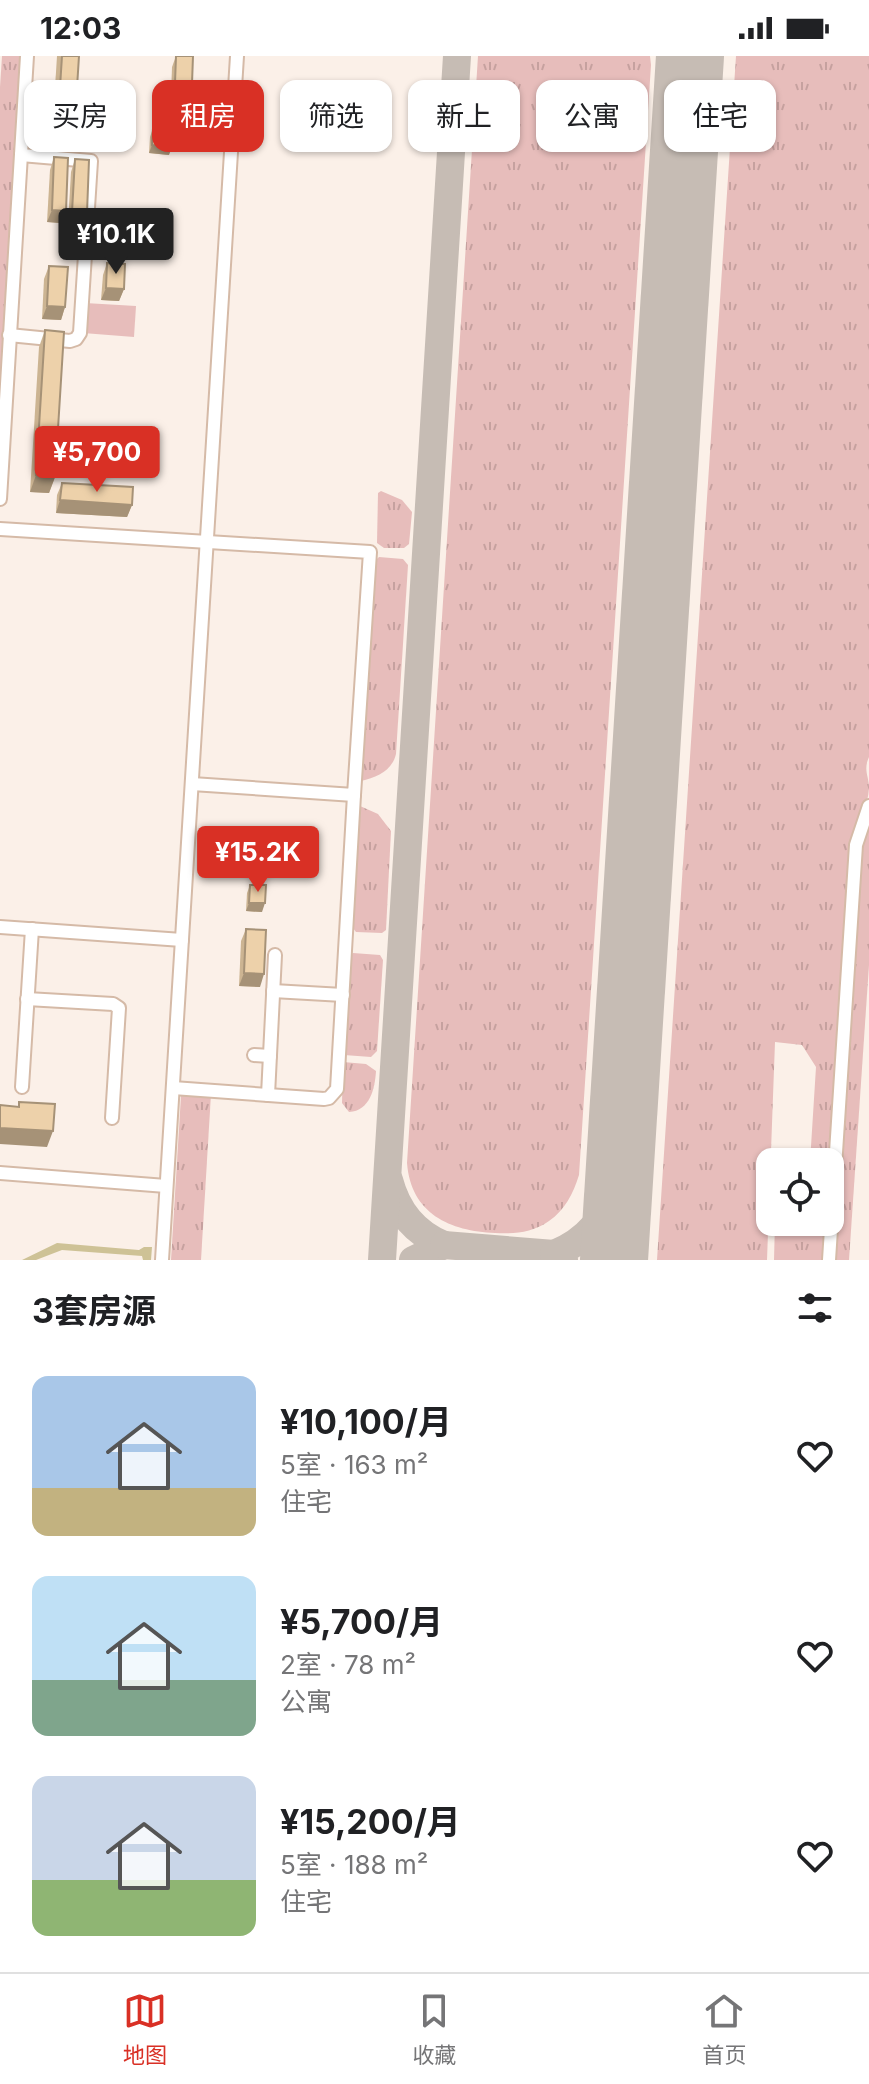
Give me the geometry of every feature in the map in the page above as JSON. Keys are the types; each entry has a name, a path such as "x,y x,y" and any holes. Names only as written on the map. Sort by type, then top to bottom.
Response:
{"lane":[{"path":"0,499 27,56"},
{"path":"162,1260 237,56"},
{"path":"9,335 70,341 80,333 91,161 67,166 21,155"},
{"path":"0,529 370,552 337,1089 324,1099 173,1088"},
{"path":"192,784 354,795"},
{"path":"829,1260 856,845 869,806"},
{"path":"0,927 182,940"},
{"path":"22,1087 32,929"},
{"path":"268,1095 275,955"},
{"path":"273,991 343,995"},
{"path":"27,999 113,1004 119,1008 112,1118"},
{"path":"256,1016 272,1017"},
{"path":"254,1055 270,1056"},
{"path":"0,1173 166,1186"}],"green space":[{"path":"2,56 22,56 0,408 0,87"},
{"path":"478,56 650,56 648,111 648,80 536,80 536,152 645,152 579,1175 568,1201 555,1217 536,1228 509,1233 478,1232 436,1216 416,1195 407,1163 472,152 520,152 520,80 476,80"},
{"path":"736,56 869,56 869,757 866,769 869,788 853,839 831,1148 811,1148 816,1067 802,1045 775,1042 771,1148 756,1148 756,1236 768,1236 767,1260 657,1260 730,152 776,152 776,80 734,80"},
{"path":"85,303 136,306 134,337 83,333"},
{"path":"381,491 402,500 412,512 409,544 404,548 384,548 377,543 378,493"},
{"path":"379,557 403,559 408,565 396,754 383,772 361,781 374,562"},
{"path":"360,806 378,814 391,831 386,930 382,933 356,932 353,928"},
{"path":"869,817 869,965 849,1260 834,1260 836,1236 844,1236 844,1148 841,1148 861,843"},
{"path":"353,953 380,955 383,960 377,1051 371,1057 344,1055 350,956"},
{"path":"343,1062 366,1064 376,1071 370,1098 356,1111 349,1112 342,1103"},
{"path":"189,1092 211,1094 201,1260 171,1260 181,1096"},
{"path":"775,1236 828,1236 827,1260 774,1260"}],"shaded area":[{"path":"57,1243 139,1250 152,1247 151,1260 143,1260 142,1256 62,1250 36,1260 22,1260"}],"building":[{"path":"62,56 79,56 77,80 60,80"},
{"path":"176,56 193,56 192,80 175,80"},
{"path":"54,157 68,158 66,211 52,210"},
{"path":"75,159 89,160 87,213 72,212"},
{"path":"107,263 125,264 124,289 106,288"},
{"path":"49,266 68,267 65,307 47,306"},
{"path":"45,330 64,332 55,477 36,475"},
{"path":"62,483 133,487 132,505 60,500"},
{"path":"250,885 266,885 265,903 249,903"},
{"path":"246,929 266,930 264,974 244,973"},
{"path":"19,1102 55,1104 53,1131 0,1128 0,1105 19,1107"}],"taxiway":[{"path":"382,1260 457,56"},
{"path":"389,1180 408,1220 444,1245 413,1260"},
{"path":"564,1260 554,1254 577,1242 594,1226 619,1184"},
{"path":"444,1245 554,1254"}],"runway":[{"path":"614,1260 690,56"}]}
